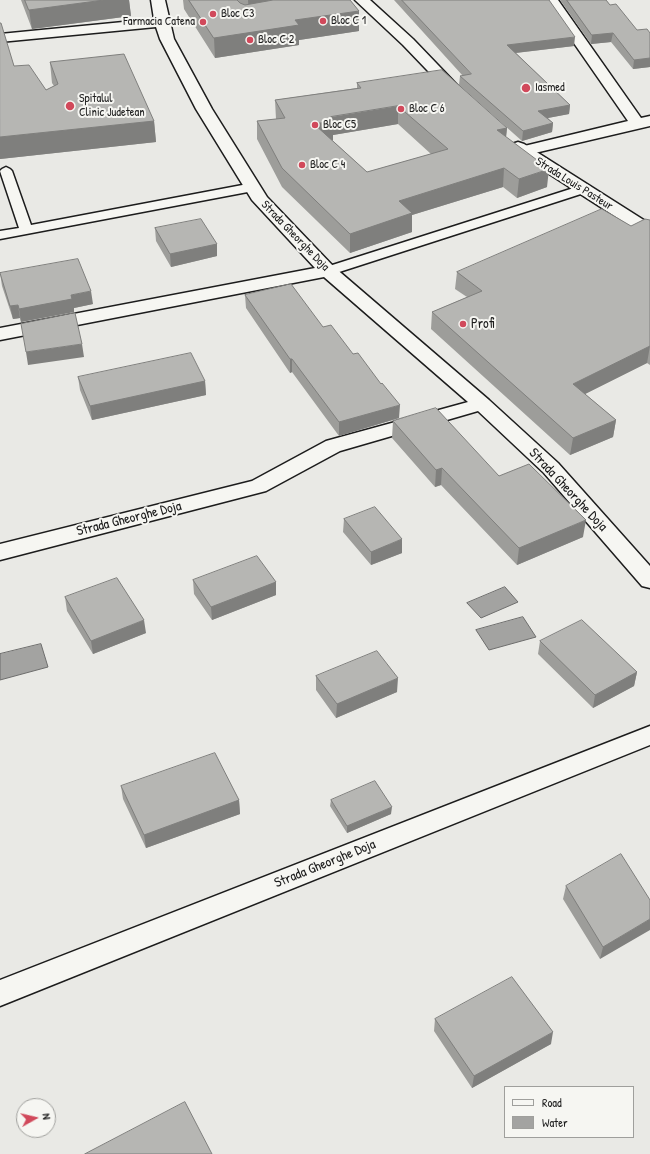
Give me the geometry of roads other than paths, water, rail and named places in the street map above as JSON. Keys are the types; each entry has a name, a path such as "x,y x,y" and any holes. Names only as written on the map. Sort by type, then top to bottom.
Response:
{"street":[{"name":"Strada Gheorghe Doja","path":"158,0 162,22 168,39 200,103 260,200 328,271 482,404 551,468 650,580"},
{"path":"362,0 408,42 443,80 465,100"},
{"path":"522,151 644,122 551,0"},
{"path":"0,38 162,22"},
{"name":"Strada Louis Pasteur","path":"504,136 522,151 650,231"},
{"path":"0,334 328,271"},
{"name":"Strada Gheorghe Doja","path":"0,552 259,486 333,446 482,404"},
{"name":"Strada Gheorghe Doja","path":"0,993 650,735"}],"lane":[{"path":"6,172 26,230"},
{"path":"0,235 253,187"},
{"path":"328,271 583,189"}],"water":[{"path":"505,587 518,602 481,618 467,603"},
{"path":"523,617 536,637 489,650 476,630"},
{"path":"41,644 48,667 0,680 0,654"}],"place":[{"name":"Bloc C3","path":"213,14"},
{"name":"Bloc C 1","path":"323,21"},
{"name":"Farmacia Catena","path":"203,22"},
{"name":"Bloc C 2","path":"250,40"},
{"name":"Iasmed","path":"526,88"},
{"name":"Spitalul Clinic Judetean","path":"70,106"},
{"name":"Bloc C 6","path":"401,109"},
{"name":"Bloc C5","path":"315,125"},
{"name":"Bloc C 4","path":"302,165"},
{"name":"Profi","path":"463,324"}]}
